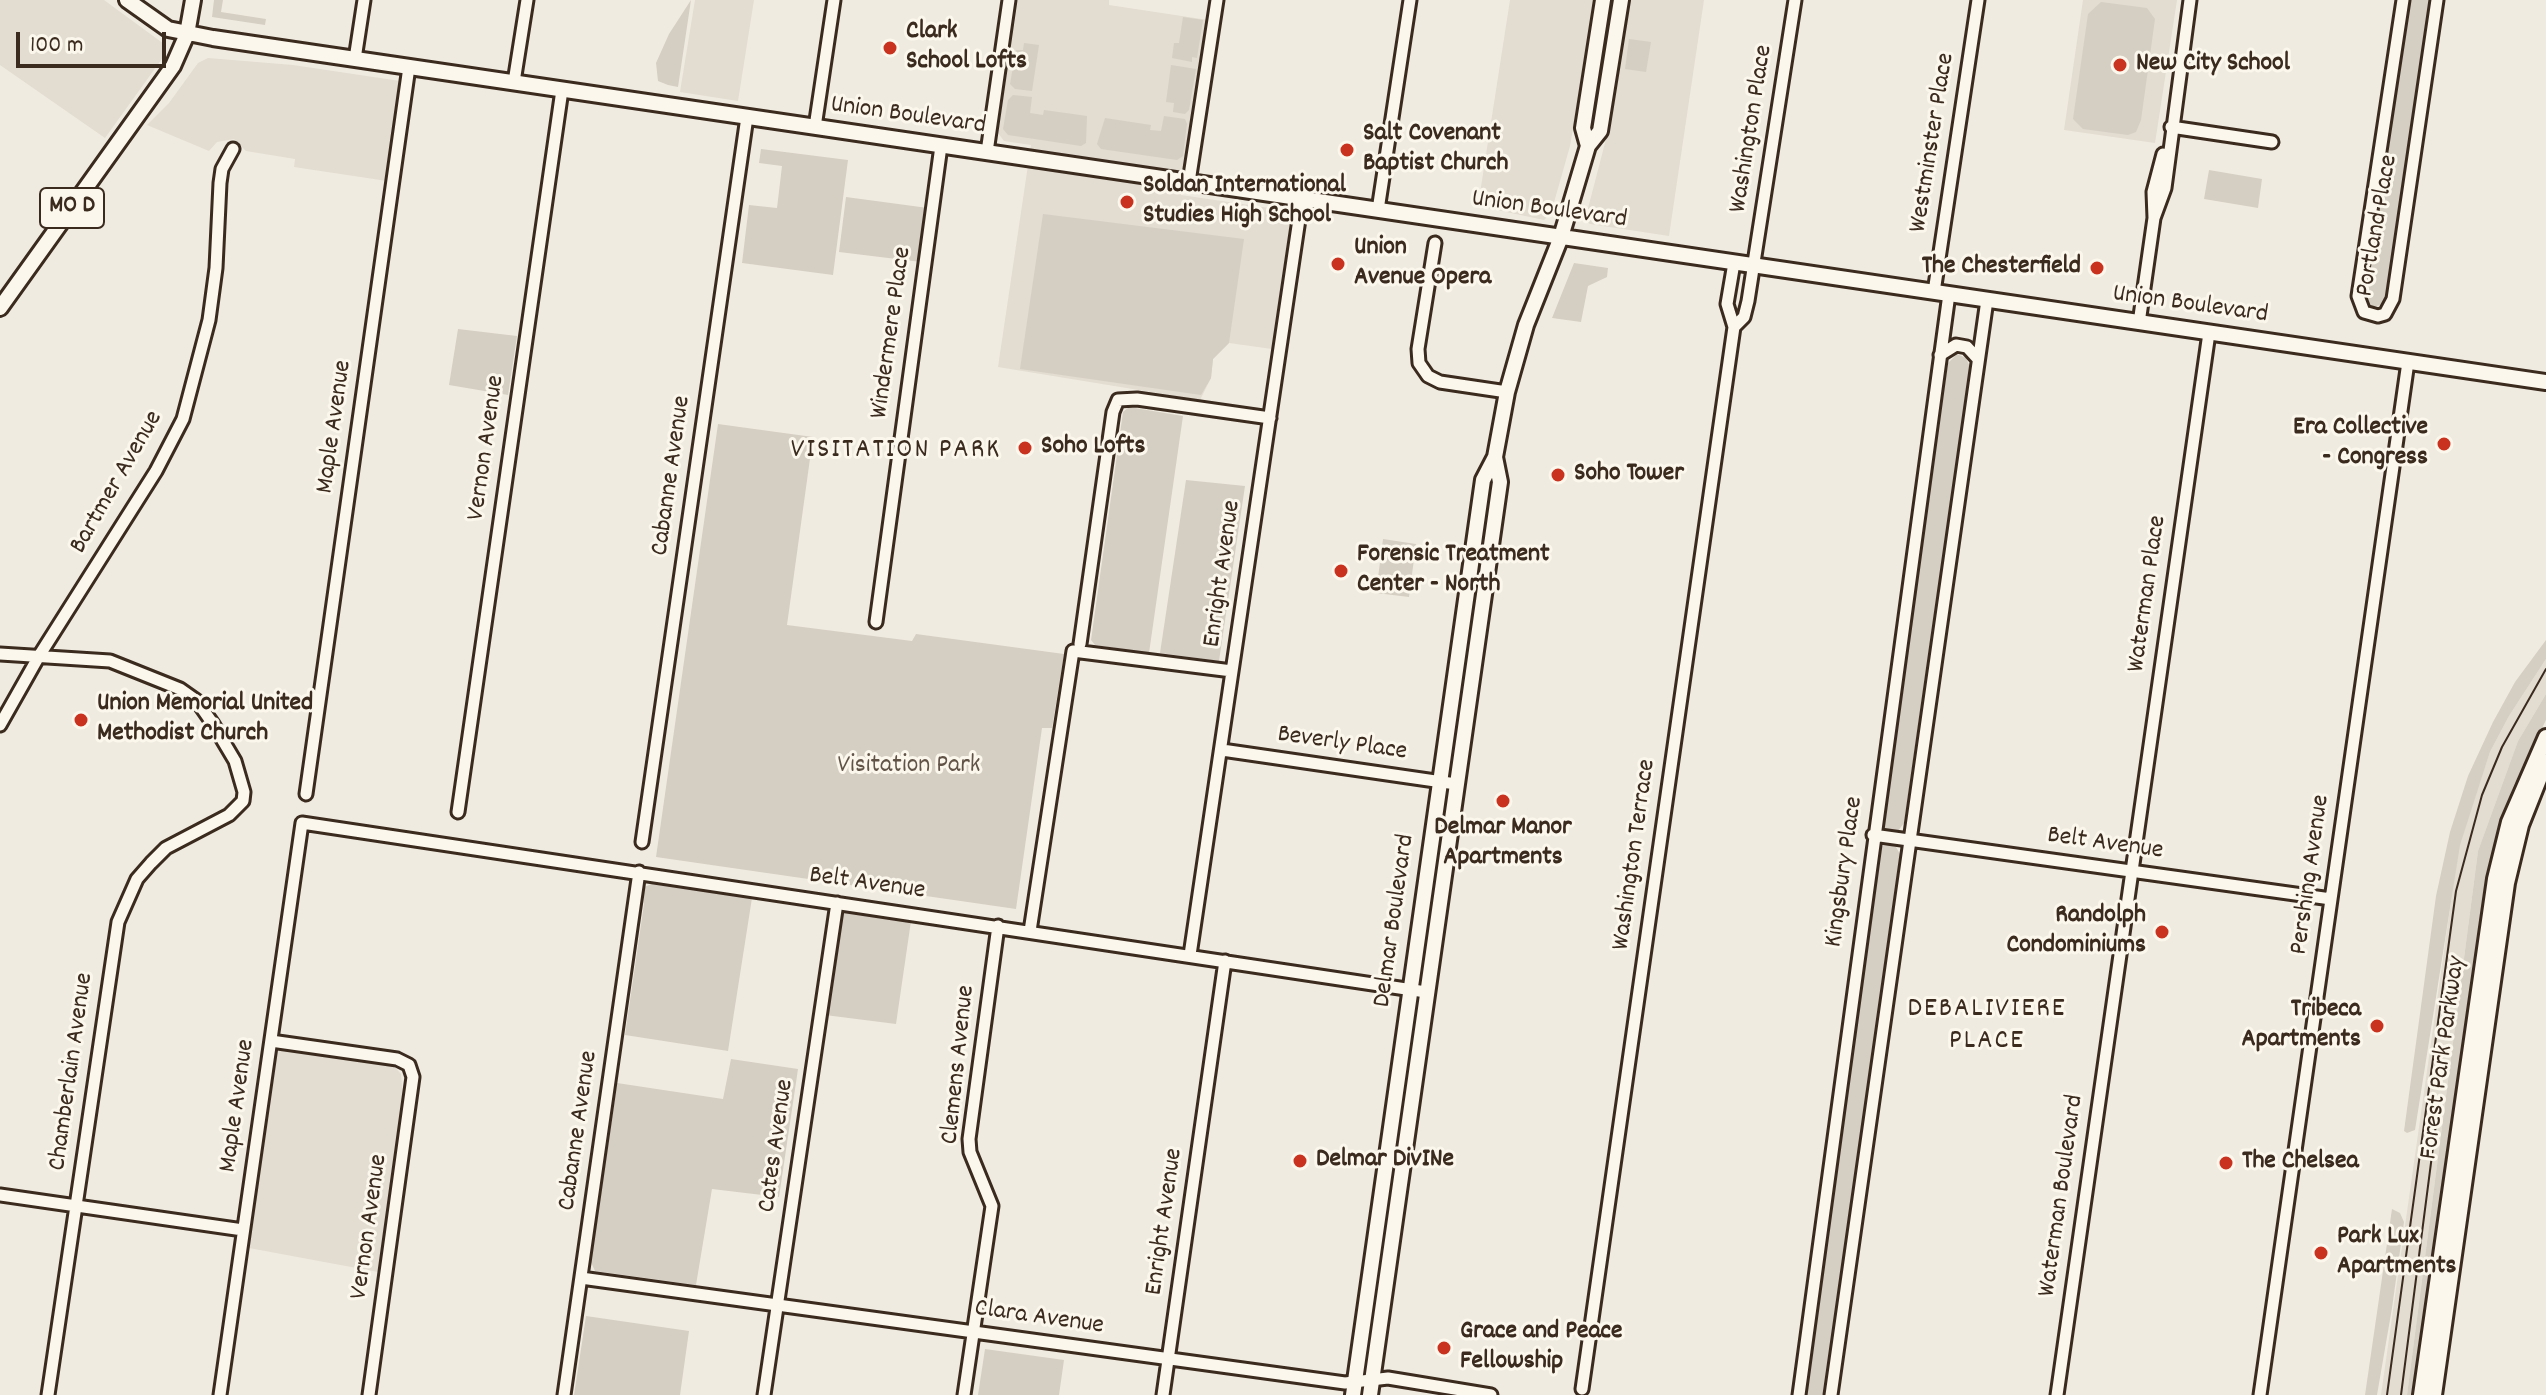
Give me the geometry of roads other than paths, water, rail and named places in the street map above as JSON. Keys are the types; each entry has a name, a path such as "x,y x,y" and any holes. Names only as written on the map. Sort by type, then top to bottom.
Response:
{"main road":[{"name":"Union Boulevard","path":"127,0 162,25 187,34 2546,382"},
{"name":"MO D","path":"0,308 173,66 187,34 193,0"},
{"name":"Delmar Boulevard","path":"1588,146 1583,128 1603,0"},
{"name":"Delmar Boulevard","path":"1354,1388 1483,480 1495,457 1507,392 1526,325 1561,237 1588,146 1600,131 1621,0"},
{"name":"Delmar Boulevard","path":"1371,1387 1500,482 1495,457"},
{"name":"Forest Park Parkway","path":"2421,1395 2497,869 2513,812 2546,737"},
{"name":"Forest Park Parkway","path":"2434,1395 2507,883 2521,825 2546,762"}],"street":[{"path":"355,59 364,0"},
{"path":"514,82 527,0"},
{"path":"815,127 834,0"},
{"path":"987,152 1009,0"},
{"path":"1189,182 1217,0"},
{"path":"1378,210 1410,0"},
{"name":"Washington Place","path":"1734,327 1746,309 1795,0"},
{"name":"Westminster Place","path":"1941,293 1978,0"},
{"path":"2139,323 2154,218 2164,194 2190,0"},
{"name":"Portland Place","path":"2403,0 2358,296 2364,312 2378,316 2385,314 2393,299 2437,0"},
{"name":"Maple Avenue","path":"306,794 409,67"},
{"name":"Vernon Avenue","path":"458,812 562,90"},
{"name":"Cabanne Avenue","path":"642,842 747,117"},
{"path":"2171,127 2272,142"},
{"name":"Windermere Place","path":"876,622 941,146"},
{"name":"Bartmer Avenue","path":"0,725 39,656 156,471 183,419 209,320 216,268 220,183 222,169 233,149"},
{"name":"Enright Avenue","path":"1190,955 1302,199"},
{"path":"1435,243 1418,349 1419,363 1428,376 1440,382 1507,392"},
{"path":"1734,263 1727,304 1734,327"},
{"name":"Kingsbury Place","path":"1799,1395 1940,355 1941,293"},
{"path":"1831,1395 1987,300"},
{"name":"Washington Terrace","path":"1582,1389 1734,327"},
{"name":"Waterman Place","path":"2132,866 2209,333"},
{"path":"1940,355 1956,345 1967,347 1978,359"},
{"name":"Pershing Avenue","path":"2260,1395 2408,362"},
{"path":"1030,931 1082,630 1113,412 1118,400 1270,418"},
{"path":"1077,647 1232,671"},
{"path":"0,654 39,656"},
{"name":"Chamberlain Avenue","path":"39,656 110,661 162,679 189,695 213,724 242,778 243,801 235,809 166,848 137,879 126,900 112,956 48,1395"},
{"name":"Beverly Place","path":"1222,750 1456,784"},
{"name":"Maple Avenue","path":"220,1395 302,823"},
{"name":"Belt Avenue","path":"302,823 1426,992"},
{"name":"Belt Avenue","path":"1873,835 2132,866 2331,899"},
{"name":"Waterman Boulevard","path":"2057,1395 2132,866"},
{"name":"Cabanne Avenue","path":"564,1395 639,872"},
{"name":"Cates Avenue","path":"764,1395 837,903"},
{"name":"Clemens Avenue","path":"964,1395 992,1206 989,1192 970,1152 969,1139 998,926"},
{"name":"Enright Avenue","path":"1163,1395 1225,961"},
{"name":"Vernon Avenue","path":"271,1041 397,1059 409,1065 413,1092 369,1395"},
{"path":"0,1195 243,1230"},
{"name":"Clara Avenue","path":"581,1278 973,1331 1354,1388 1371,1387 1388,1378 1491,1395"}],"tram line":[{"path":"2387,1395 2456,891 2482,795 2502,747 2546,669"},
{"path":"2401,1395 2439,1101"}],"place":[{"name":"Clark School Lofts","path":"890,48"},
{"name":"New City School","path":"2120,65"},
{"name":"Salt Covenant Baptist Church","path":"1347,150"},
{"name":"Soldan International Studies High School","path":"1127,202"},
{"name":"Union Avenue Opera","path":"1338,264"},
{"name":"The Chesterfield","path":"2097,268"},
{"name":"Era Collective - Congress","path":"2444,444"},
{"name":"Soho Lofts","path":"1025,448"},
{"name":"Soho Tower","path":"1558,475"},
{"name":"Forensic Treatment Center - North","path":"1341,571"},
{"name":"Union Memorial United Methodist Church","path":"81,720"},
{"name":"Delmar Manor Apartments","path":"1503,801"},
{"name":"Randolph Condominiums","path":"2162,932"},
{"name":"Tribeca Apartments","path":"2377,1026"},
{"name":"Delmar DivINe","path":"1300,1161"},
{"name":"The Chelsea","path":"2226,1163"},
{"name":"Park Lux Apartments","path":"2321,1253"},
{"name":"Grace and Peace Fellowship","path":"1444,1348"}],"district":[{"name":"VISITATION PARK","path":"896,452"},
{"name":"DEBALIVIERE PLACE","path":"1987,1027"}],"park label":[{"name":"Visitation Park","path":"909,767"}]}
